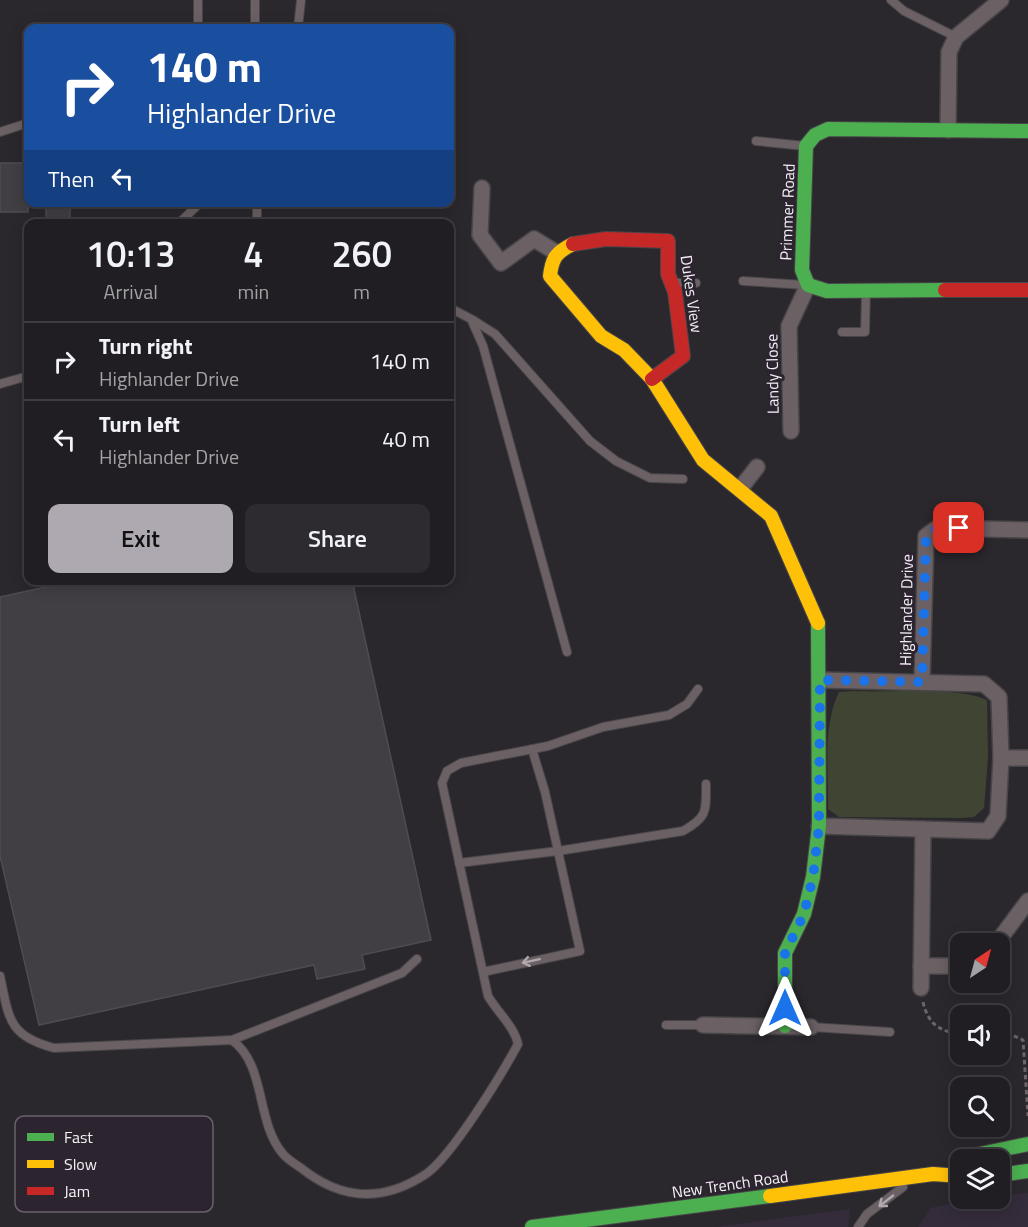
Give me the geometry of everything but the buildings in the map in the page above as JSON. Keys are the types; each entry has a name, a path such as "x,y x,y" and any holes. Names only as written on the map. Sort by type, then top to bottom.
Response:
{"main road":[{"name":"Primmer Road","path":"808,285 802,270 806,146 815,135 828,129 1028,131"},
{"name":"Dukes View","path":"557,253 579,240 668,241 668,274 675,292 683,356 652,379"},
{"path":"557,253 552,259 550,276 601,336 624,350 652,379 703,460 771,516 820,628 819,826 813,877 804,914 785,953 785,1026"},
{"path":"808,285 826,291 1028,290"},
{"path":"1003,1149 1028,1144"},
{"name":"New Trench Road","path":"933,1174 950,1166"},
{"path":"1010,1173 1028,1171"},
{"name":"New Trench Road","path":"532,1227 916,1176 950,1175"}],"street":[{"path":"948,130 949,52 956,37 1001,0"},
{"path":"482,188 480,235 501,263 534,239 557,253"},
{"name":"Landy Close","path":"791,431 789,326 808,285"},
{"path":"740,489 757,467"},
{"name":"Highlander Drive","path":"922,682 926,536 937,528 1028,530"},
{"name":"Highlander Drive","path":"819,826 988,831 998,816 1001,758 999,697 984,684 820,680"},
{"path":"1001,758 1028,758"},
{"path":"921,988 923,829"},
{"path":"1004,933 1028,901"},
{"path":"921,966 950,966"},
{"path":"703,1025 811,1027"}],"lane":[{"path":"198,0 198,24"},
{"path":"255,0 255,24"},
{"path":"298,24 301,0"},
{"path":"891,0 904,11 956,37"},
{"path":"0,132 24,124"},
{"path":"756,141 806,146"},
{"path":"183,219 196,207"},
{"path":"744,281 808,285"},
{"path":"671,283 696,283"},
{"path":"843,332 865,332 866,291"},
{"path":"454,310 495,334 590,441 616,461 650,478 683,479"},
{"path":"471,319 483,346 567,652"},
{"path":"0,384 24,377"},
{"path":"232,1040 244,1050 252,1066 268,1128 283,1154 317,1181 342,1193 370,1194 402,1187 427,1173 448,1151 518,1044 516,1032 498,1013 488,996 442,783 447,771 461,763 532,749 603,727 669,715 687,704 698,689"},
{"path":"483,972 580,951 532,749"},
{"path":"459,863 558,851 683,831 700,821 706,809 706,784"},
{"path":"0,976 13,1026 33,1043 54,1048 232,1040 402,973 417,959"},
{"path":"666,1025 703,1025"},
{"path":"811,1027 890,1032"},
{"path":"858,1227 867,1214 882,1205 916,1176"}],"path":[{"path":"921,988 926,1017 939,1030 950,1032"},
{"path":"1010,1035 1023,1040 1028,1116"}],"shaded area":[{"path":"1028,1193 1028,1227 918,1227 931,1208 950,1204 950,1209 1010,1209 1010,1194"},
{"path":"850,1209 848,1227 715,1227"}],"green space":[{"path":"839,692 958,693 987,700 988,757 984,808 974,817 960,818 839,817 828,809 830,720"}],"traffic: fast":[{"path":"945,290 827,291 808,285 802,270 806,146 815,135 828,129 1028,131"},
{"path":"785,1026 785,953 804,914 813,877 819,826 818,623"},
{"path":"1004,1149 1028,1144"},
{"path":"1010,1173 1028,1171"},
{"path":"532,1227 770,1196"}],"traffic: slow":[{"path":"573,244 556,256 550,276 601,336 624,350 652,379 703,460 771,516 818,623"},
{"path":"770,1196 933,1174 950,1175"}],"traffic: jam":[{"path":"573,244 606,239 668,241 668,274 675,292 683,356 652,379"},
{"path":"945,290 1028,290"}],"route":[{"path":"785,1008 785,953 804,914 813,877 819,826 820,680 922,682 926,536 937,528 959,528"}]}
